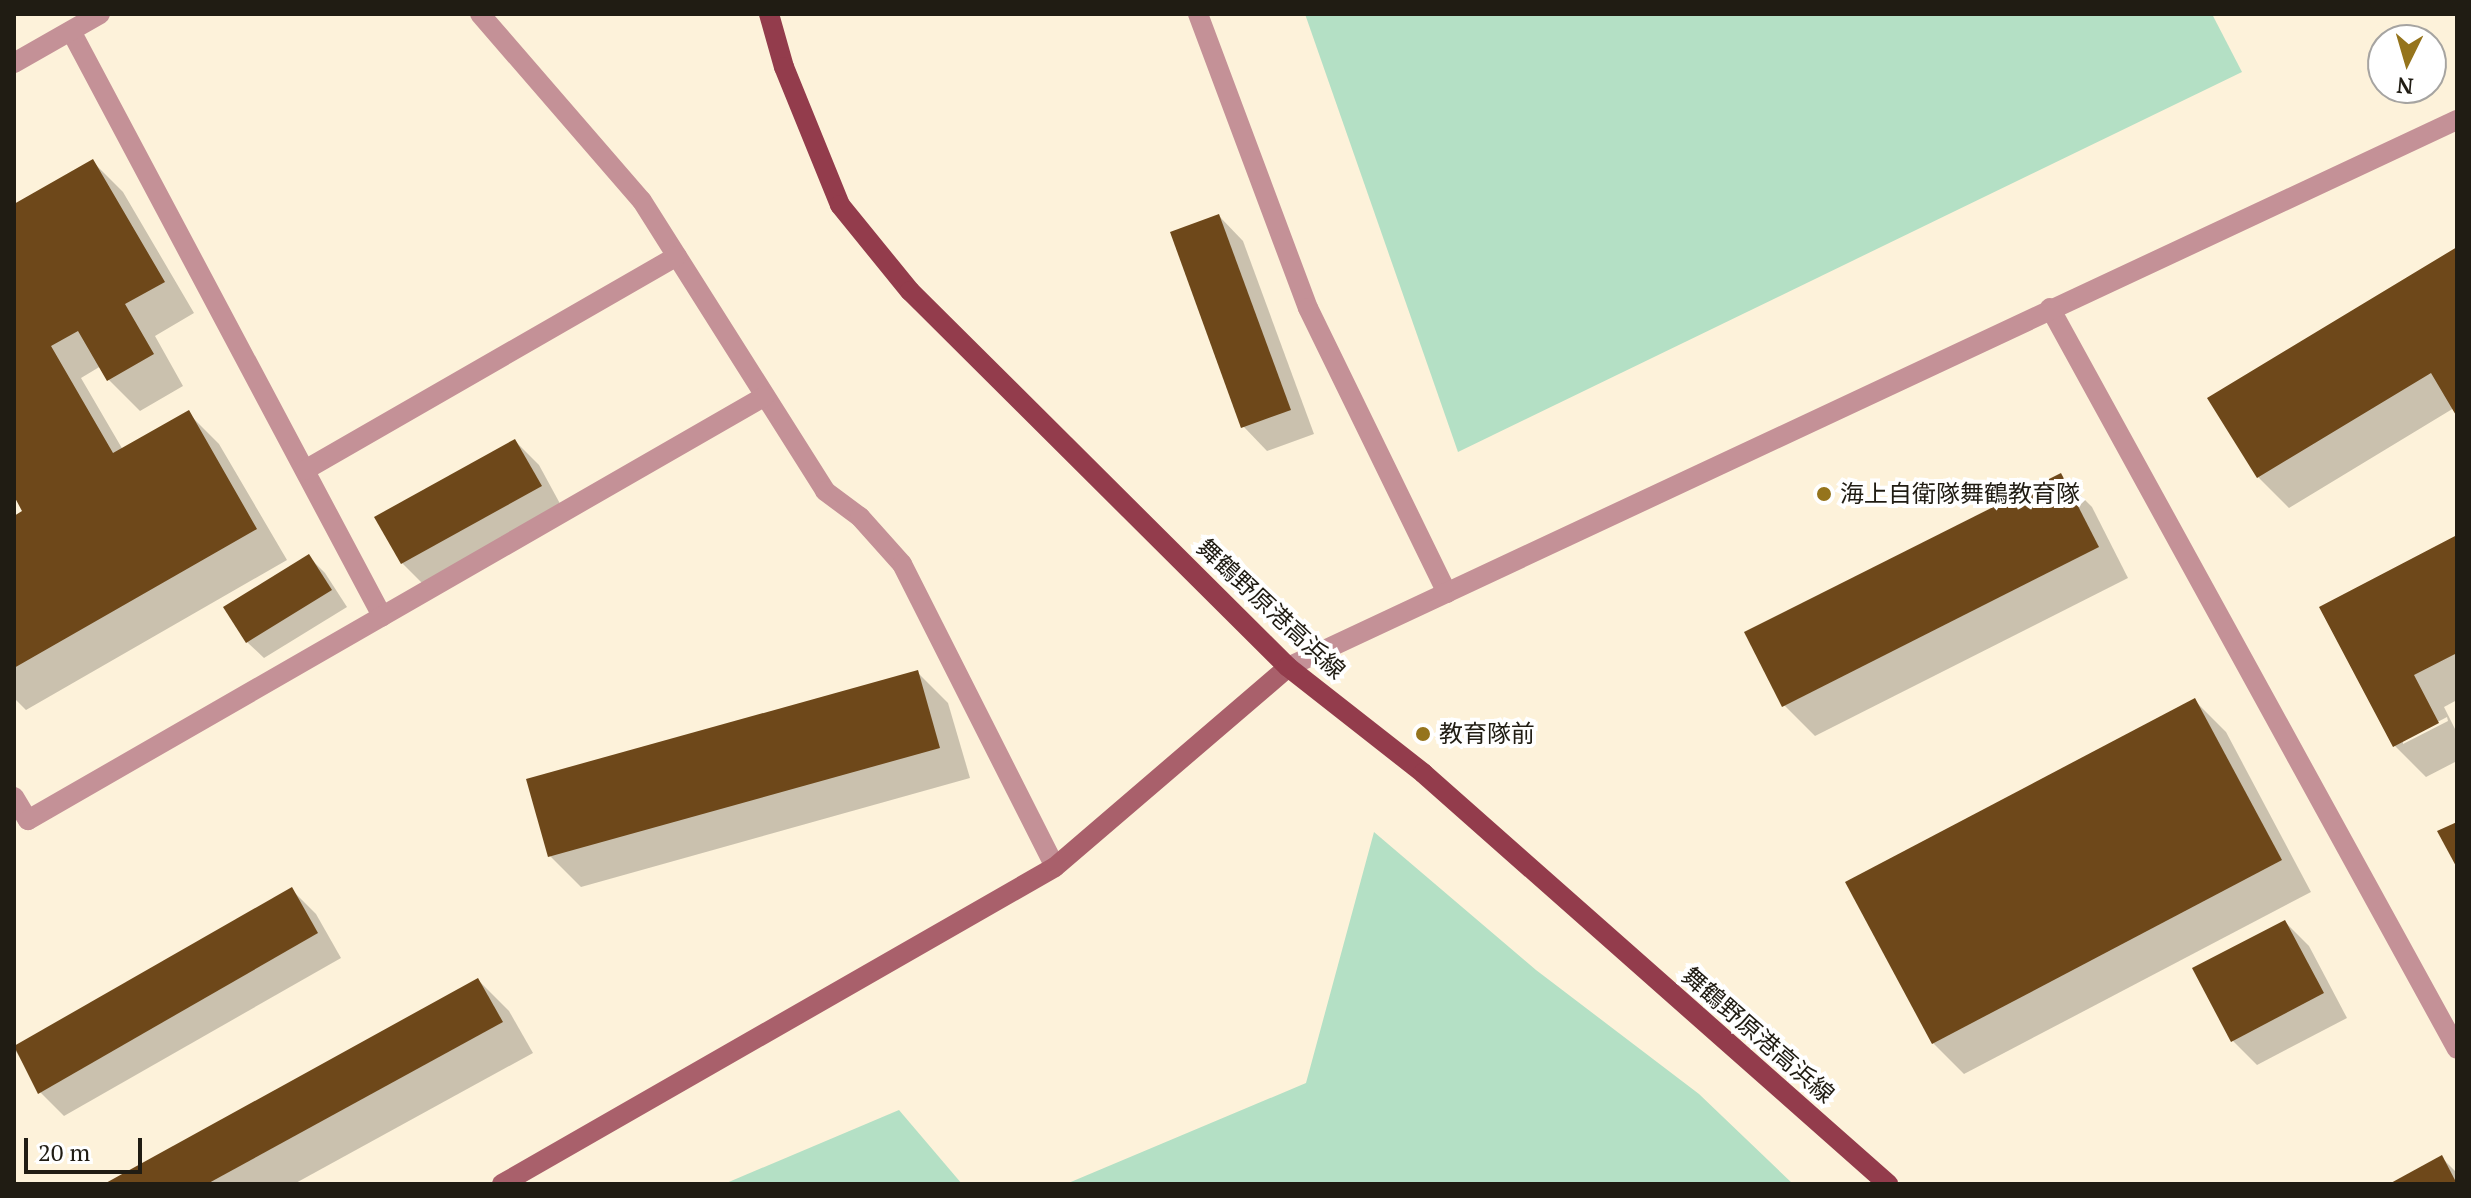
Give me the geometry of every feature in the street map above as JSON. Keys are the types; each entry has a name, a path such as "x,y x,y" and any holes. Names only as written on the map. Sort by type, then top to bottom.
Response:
{"main road":[{"name":"舞鶴野原港高浜線","path":"769,14 784,67 840,205 910,291 1288,667 1423,773 1888,1184"}],"street":[{"path":"14,63 100,14"},
{"path":"480,14 642,201 825,491 860,517 902,564 1055,867"},
{"path":"1198,14 1308,308 1447,593"},
{"path":"71,31 382,616"},
{"path":"502,1184 1055,867 1288,667 2457,120"},
{"path":"305,470 677,256"},
{"path":"2050,308 2457,1049"},
{"path":"14,797 28,820 765,396"}],"green space":[{"path":"1305,14 2212,14 2242,72 1458,452"},
{"path":"1374,832 1536,970 1699,1094 1793,1184 1066,1184 1306,1083"},
{"path":"899,1110 962,1184 724,1184"}],"building":[{"path":"93,159 165,282 125,304 154,354 107,381 78,331 51,346 113,453 189,410 257,529 14,668 14,516 22,511 14,496 14,204"},
{"path":"1219,214 1291,410 1241,428 1170,232"},
{"path":"2457,247 2457,417 2431,373 2257,478 2207,398"},
{"path":"515,439 542,486 401,564 374,517"},
{"path":"2061,473 2099,547 1782,707 1744,632"},
{"path":"2457,535 2457,653 2414,675 2439,723 2393,747 2319,607"},
{"path":"309,554 332,590 246,643 223,607"},
{"path":"918,670 940,748 548,857 526,779"},
{"path":"2195,698 2282,860 1932,1044 1845,882"},
{"path":"2457,822 2457,868 2437,831"},
{"path":"292,887 318,933 38,1094 14,1046"},
{"path":"2285,920 2324,993 2231,1042 2192,968"},
{"path":"478,978 503,1022 207,1184 104,1184"},
{"path":"2442,1155 2457,1184 2389,1184"}],"place":[{"name":"海上自衛隊舞鶴教育隊","path":"1824,494"},
{"name":"教育隊前","path":"1423,734"}]}
